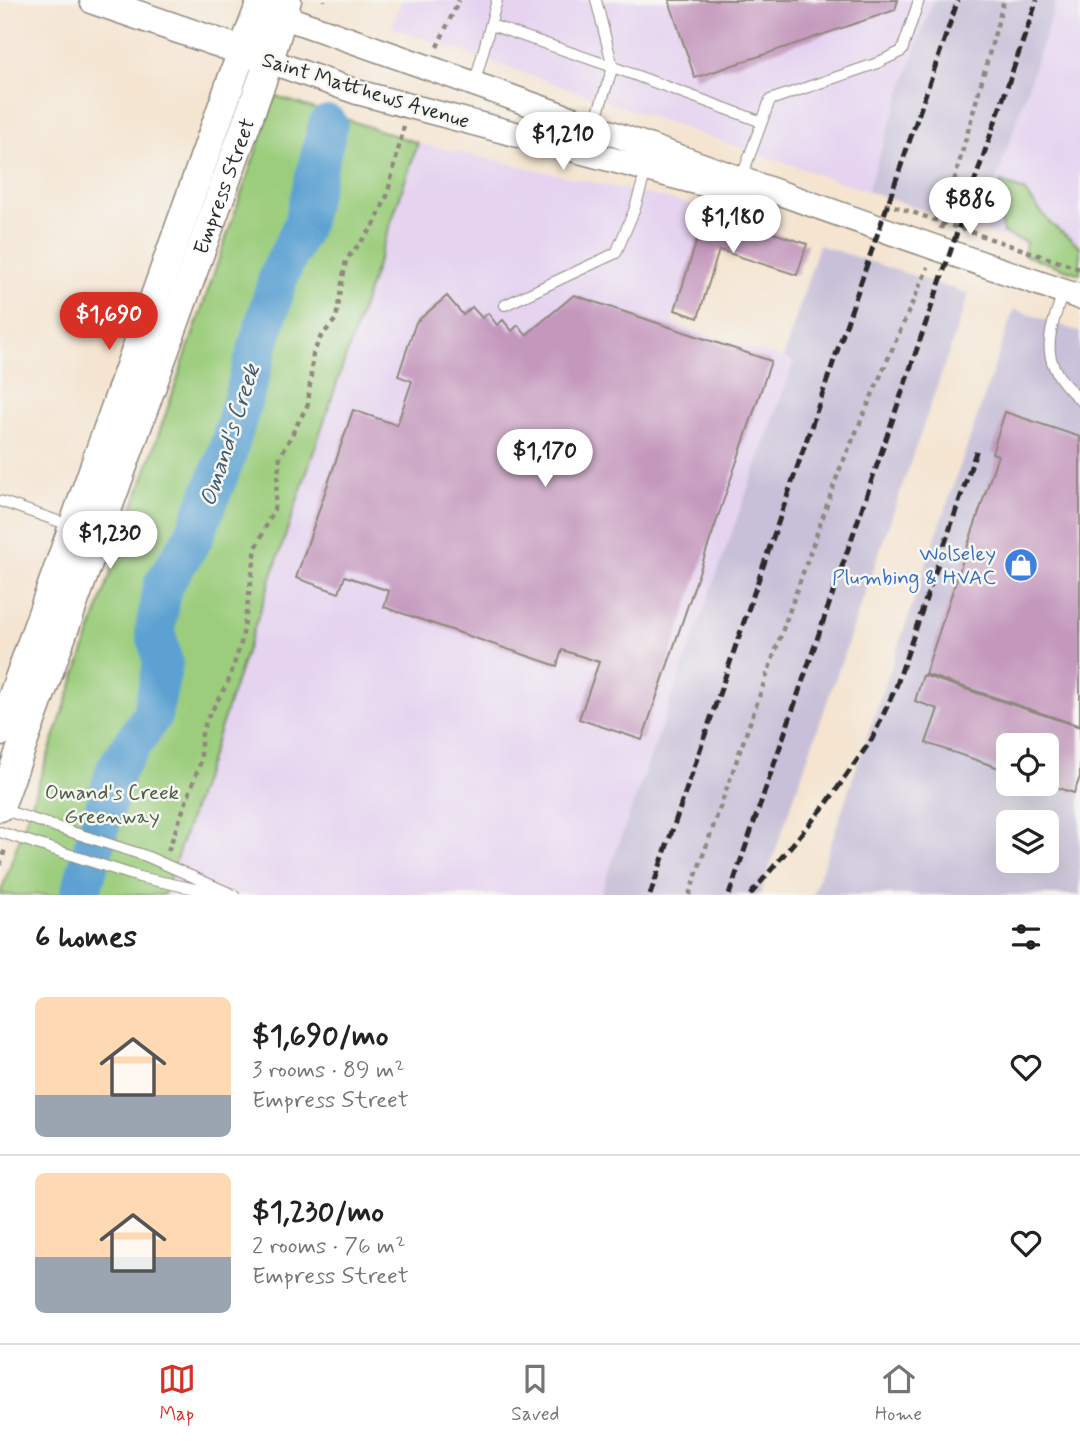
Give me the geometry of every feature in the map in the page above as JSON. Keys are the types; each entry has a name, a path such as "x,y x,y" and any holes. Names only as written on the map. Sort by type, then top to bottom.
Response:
{"main road":[{"name":"Saint Matthews Avenue","path":"94,0 269,61"},
{"name":"Empress Street","path":"0,808 85,530 243,50 266,5"},
{"name":"Empress Street","path":"0,732 85,530 269,61 266,5"}],"street":[{"name":"Saint Matthews Avenue","path":"266,5 594,125 650,158 1071,294"},
{"name":"Saint Matthews Avenue","path":"269,61 357,92 584,154 650,158"}],"lane":[{"path":"475,83 497,0"},
{"path":"584,154 613,67 596,0"},
{"path":"739,186 769,100 875,64 902,51 919,0"},
{"path":"491,25 762,122"},
{"path":"505,305 615,253 635,211 650,158"},
{"path":"1071,294 1048,352 1060,381 1080,400"},
{"path":"0,501 85,530"},
{"path":"0,808 146,856 234,895"},
{"path":"0,832 139,877 225,895"}],"path":[{"path":"435,50 454,17 459,0"},
{"path":"689,895 839,471 935,249 1004,0"},
{"path":"164,863 201,761 201,737 207,719 228,682 242,640 256,548 274,509 280,457 308,404 313,354 320,338 336,319 346,260 373,227 387,196 404,126"}],"shaded area":[{"path":"402,0 946,0 867,191 392,28"},
{"path":"933,0 1057,0 980,230 867,191"},
{"path":"1057,0 1080,0 1080,263 980,230"},
{"path":"418,143 708,208 671,324 794,362 600,895 164,895 362,302"},
{"path":"819,245 969,294 760,895 600,895 794,362 783,358"},
{"path":"1014,309 1080,332 1080,895 813,895"}],"green space":[{"name":"Omand's Creek Greenway","path":"275,96 418,143 164,895 0,895"},
{"path":"1001,182 1024,191 1051,224 1080,246 1080,274 1024,255 1026,242 1003,233 998,207 1005,189 999,187"}],"building":[{"path":"669,0 898,0 895,10 695,78"},
{"path":"706,211 807,244 797,275 719,250 698,318 675,310"},
{"path":"574,295 771,361 642,740 579,719 599,662 562,650 557,666 384,607 389,591 345,576 339,593 296,578 353,410 397,425 412,381 398,376 416,322 447,296 463,315 472,307 482,318 488,313 497,325 503,320 512,331 518,325 526,335"},
{"name":"Wolseley Plumbing & HVAC","path":"1005,412 1080,437 1080,726 925,674 998,455 992,453"},
{"path":"923,675 1080,727 1080,777 1074,793 1059,788 1059,733 996,733 996,767 926,743 938,709 915,701"}],"waterway":[{"name":"Omand's Creek","path":"80,895 116,769 152,715 163,663 155,630 163,585 194,536 226,457 279,275 303,225 328,125"}],"railway":[{"path":"650,895 958,0"},
{"path":"729,895 1037,0"},
{"path":"750,895 827,803 872,739 896,687 977,449"}],"place":[{"name":"Wolseley Plumbing & HVAC","path":"1021,565"}]}
